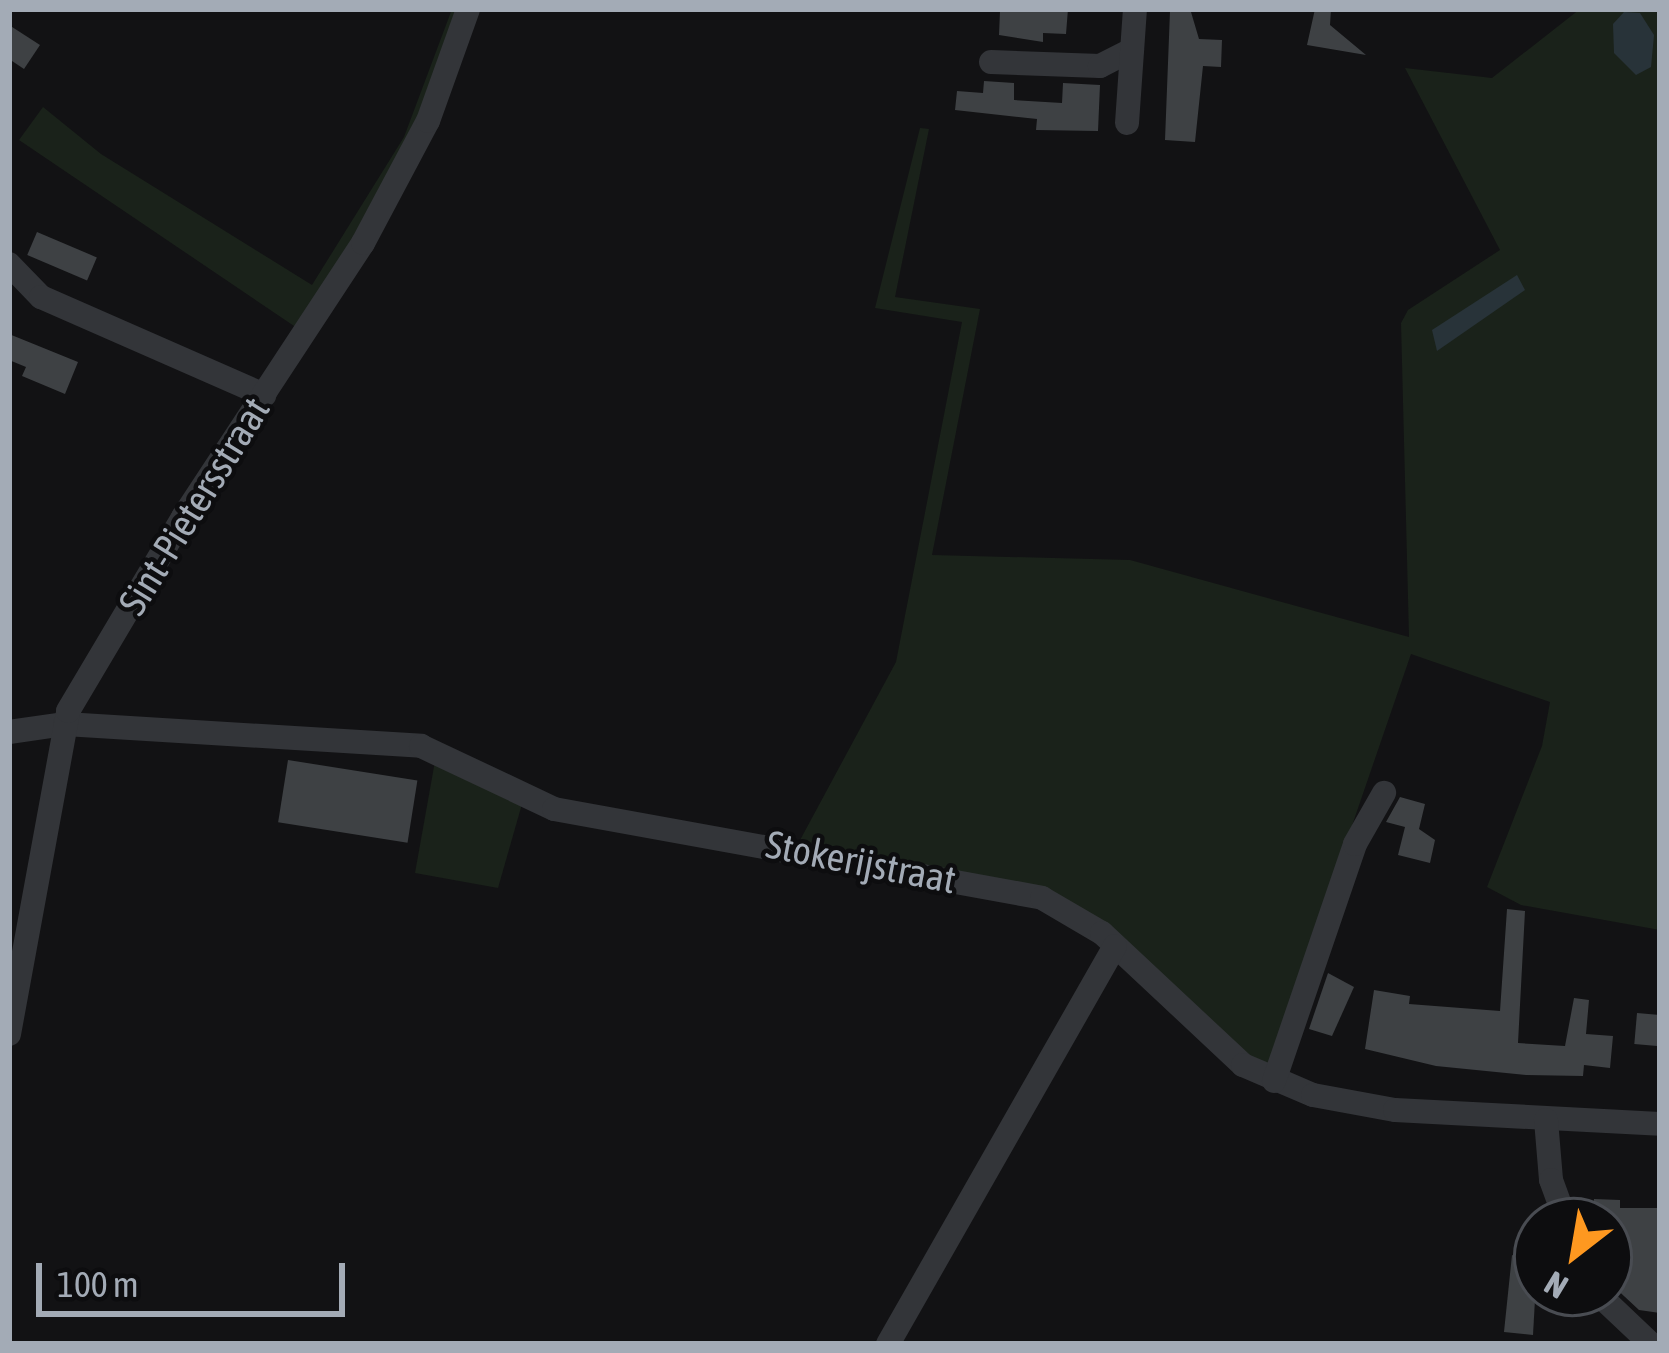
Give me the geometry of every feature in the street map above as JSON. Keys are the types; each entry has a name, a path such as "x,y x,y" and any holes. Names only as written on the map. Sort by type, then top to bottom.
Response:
{"street":[{"name":"Sint-Pietersstraat","path":"9,1034 65,724 156,560 362,243 428,121 468,9"},
{"path":"1127,123 1135,9"},
{"path":"991,62 1100,67 1132,50"},
{"path":"9,264 41,297 264,395"},
{"name":"Stokerijstraat","path":"9,732 65,724 422,746 554,809 1042,898 1076,913 1196,1027 1274,1081 1395,1110 1660,1124"},
{"path":"1274,1081 1355,844 1384,793"},
{"path":"888,1344 1115,946"},
{"path":"1546,1120 1551,1180 1557,1197"},
{"path":"1623,1317 1651,1344"}],"shaded area":[{"path":"452,9 465,9 437,92 300,330 19,140 43,107 101,154 312,285 404,137"},
{"path":"1580,9 1660,9 1660,930 1521,905 1487,887 1542,746 1550,702 1411,654 1269,1067 1248,1059 1102,921 799,842 896,662 962,322 875,308 920,128 929,129 895,297 980,309 932,555 1130,560 1409,637 1401,323 1408,310 1500,250 1405,68 1492,78"},
{"path":"1624,12 1640,13 1654,35 1651,67 1636,75 1614,53 1613,24"},
{"path":"1517,275 1525,290 1437,351 1432,330"},
{"path":"435,761 522,804 498,888 415,873"}],"building":[{"path":"1068,9 1066,34 1043,33 1043,42 999,35 1000,11"},
{"path":"1315,9 1331,9 1330,25 1366,55 1307,45"},
{"path":"1170,11 1191,12 1199,39 1222,40 1221,67 1203,66 1195,142 1165,140"},
{"path":"9,25 40,45 24,69 9,59"},
{"path":"984,81 1014,83 1014,100 1062,103 1063,83 1100,85 1098,131 1036,130 1037,119 955,110 957,91 983,93"},
{"path":"37,232 97,257 87,280 27,255"},
{"path":"9,334 78,362 65,394 22,376 26,367 9,360"},
{"path":"288,760 417,780 408,843 278,822"},
{"path":"1400,797 1425,804 1419,829 1435,840 1430,863 1398,855 1405,827 1386,822"},
{"path":"1507,909 1525,911 1518,1043 1565,1046 1574,998 1589,1000 1586,1034 1613,1036 1610,1068 1584,1065 1583,1076 1526,1075 1436,1066 1365,1049 1374,990 1410,996 1409,1004 1500,1011"},
{"path":"1328,973 1354,987 1332,1036 1309,1029"},
{"path":"1637,1013 1660,1015 1657,1046 1634,1044"},
{"path":"1633,1208 1660,1208 1660,1313 1633,1304"},
{"path":"1512,1255 1513,1317 1534,1317 1533,1335 1504,1332"}]}
